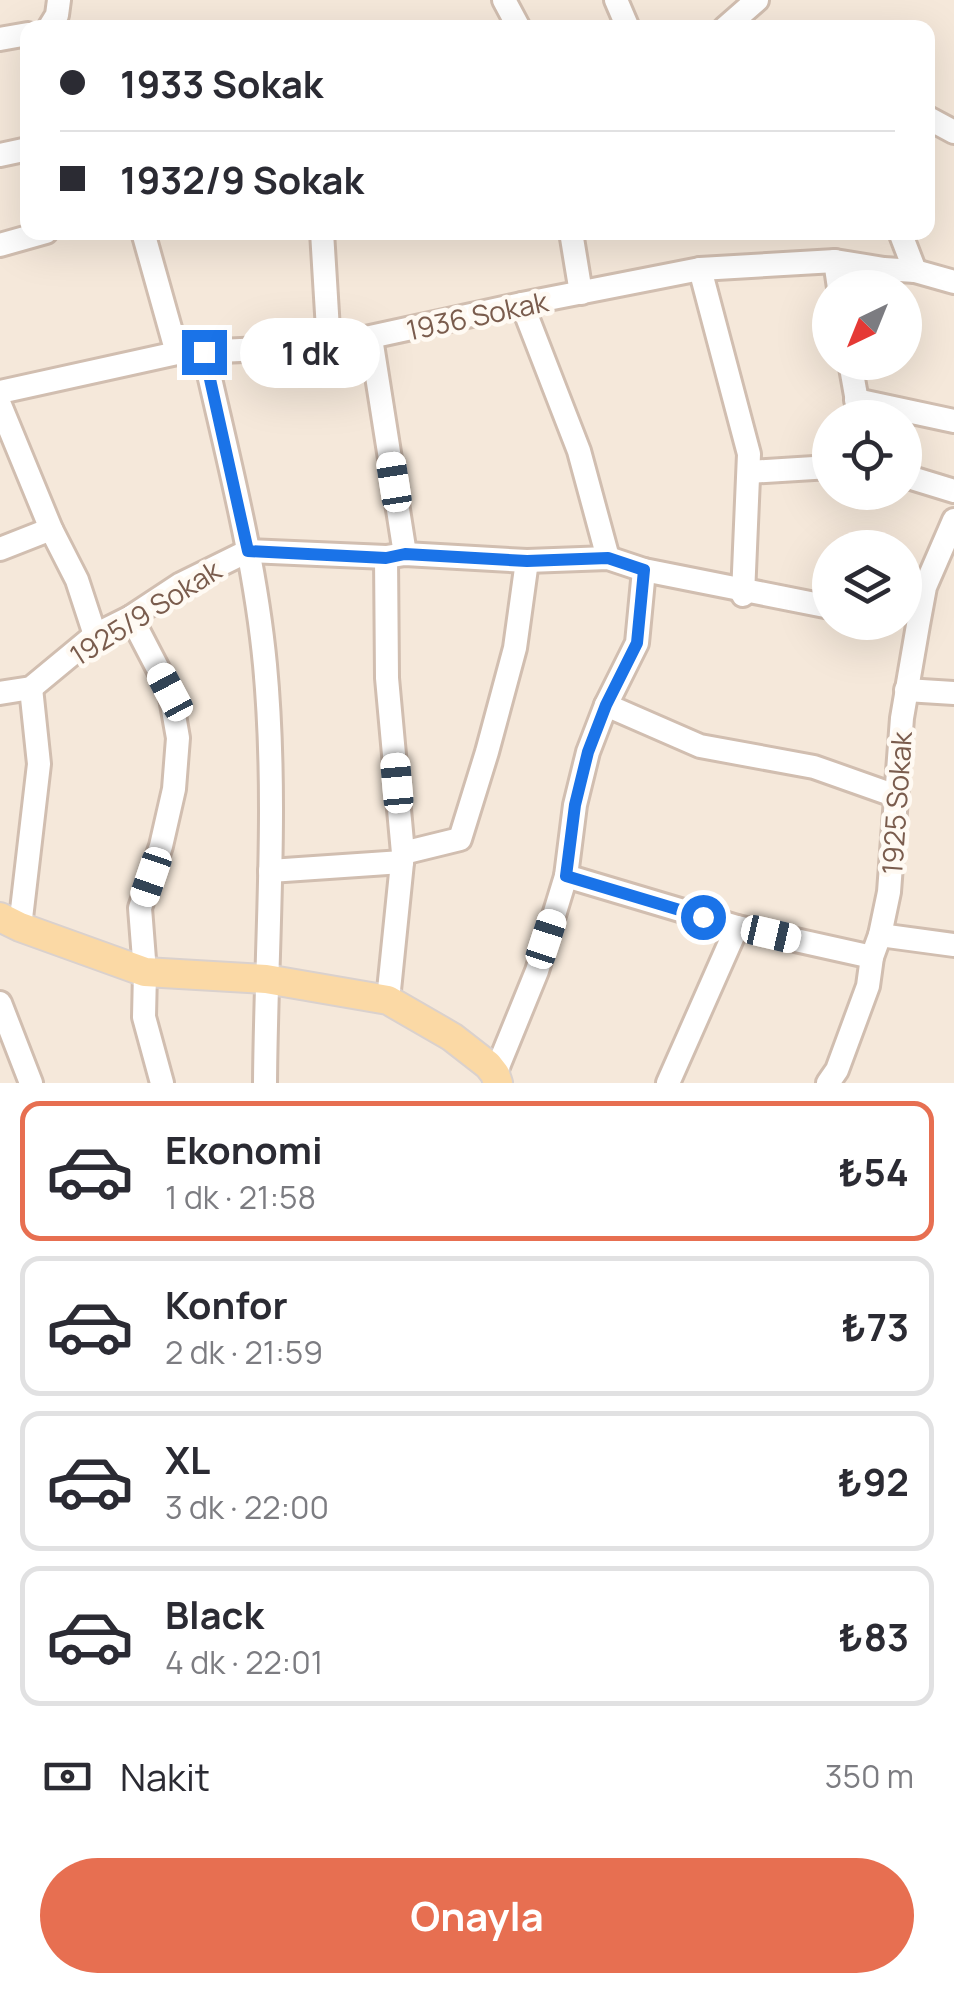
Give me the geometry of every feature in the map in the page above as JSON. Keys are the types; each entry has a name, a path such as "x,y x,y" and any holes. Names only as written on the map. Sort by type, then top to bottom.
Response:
{"main road":[{"path":"10,922 144,972 266,980 388,1000 452,1037 488,1065 496,1078"}],"street":[{"path":"146,240 177,354"},
{"path":"323,240 330,346"},
{"path":"571,240 581,293"},
{"path":"903,240 915,270"},
{"path":"835,261 836,270"},
{"name":"1936 Sokak","path":"0,392 177,354 330,346 700,269 835,261 915,270"},
{"path":"700,269 749,454 744,592"},
{"name":"1936 Sokak","path":"922,272 954,282"},
{"path":"522,304 579,451 608,558"},
{"path":"371,338 395,556 387,678 403,858 388,1000"},
{"path":"204,352 248,551 265,664 271,760 265,1083"},
{"path":"0,405 77,580 96,636"},
{"path":"922,417 954,421"},
{"path":"749,472 812,469"},
{"path":"922,481 954,491"},
{"name":"1925 Sokak","path":"922,593 954,520"},
{"path":"0,548 52,530"},
{"name":"1925/9 Sokak","path":"0,693 31,688 96,636 181,584 248,551 527,561 608,558 644,570 812,604"},
{"path":"270,871 403,858 460,839 515,648 527,561"},
{"path":"496,1078 566,876 575,805 588,752 637,643 644,570"},
{"path":"131,617 170,692 178,738 174,790 162,846 140,908 144,1018 162,1083"},
{"name":"1925 Sokak","path":"828,1083 837,1070 868,986 889,892 910,640"},
{"path":"10,922 39,764 31,688"},
{"path":"906,690 954,694"},
{"path":"606,705 700,746 814,766 896,796"},
{"path":"566,876 737,927 876,946 954,945"},
{"path":"668,1083 737,927"},
{"path":"0,1003 30,1083"}],"shaded area":[{"path":"0,0 954,0 954,1083 0,1083"}],"route":[{"path":"204,352 248,551 527,561 608,558 644,570 637,643 588,752 575,805 566,876 703,917"}]}
